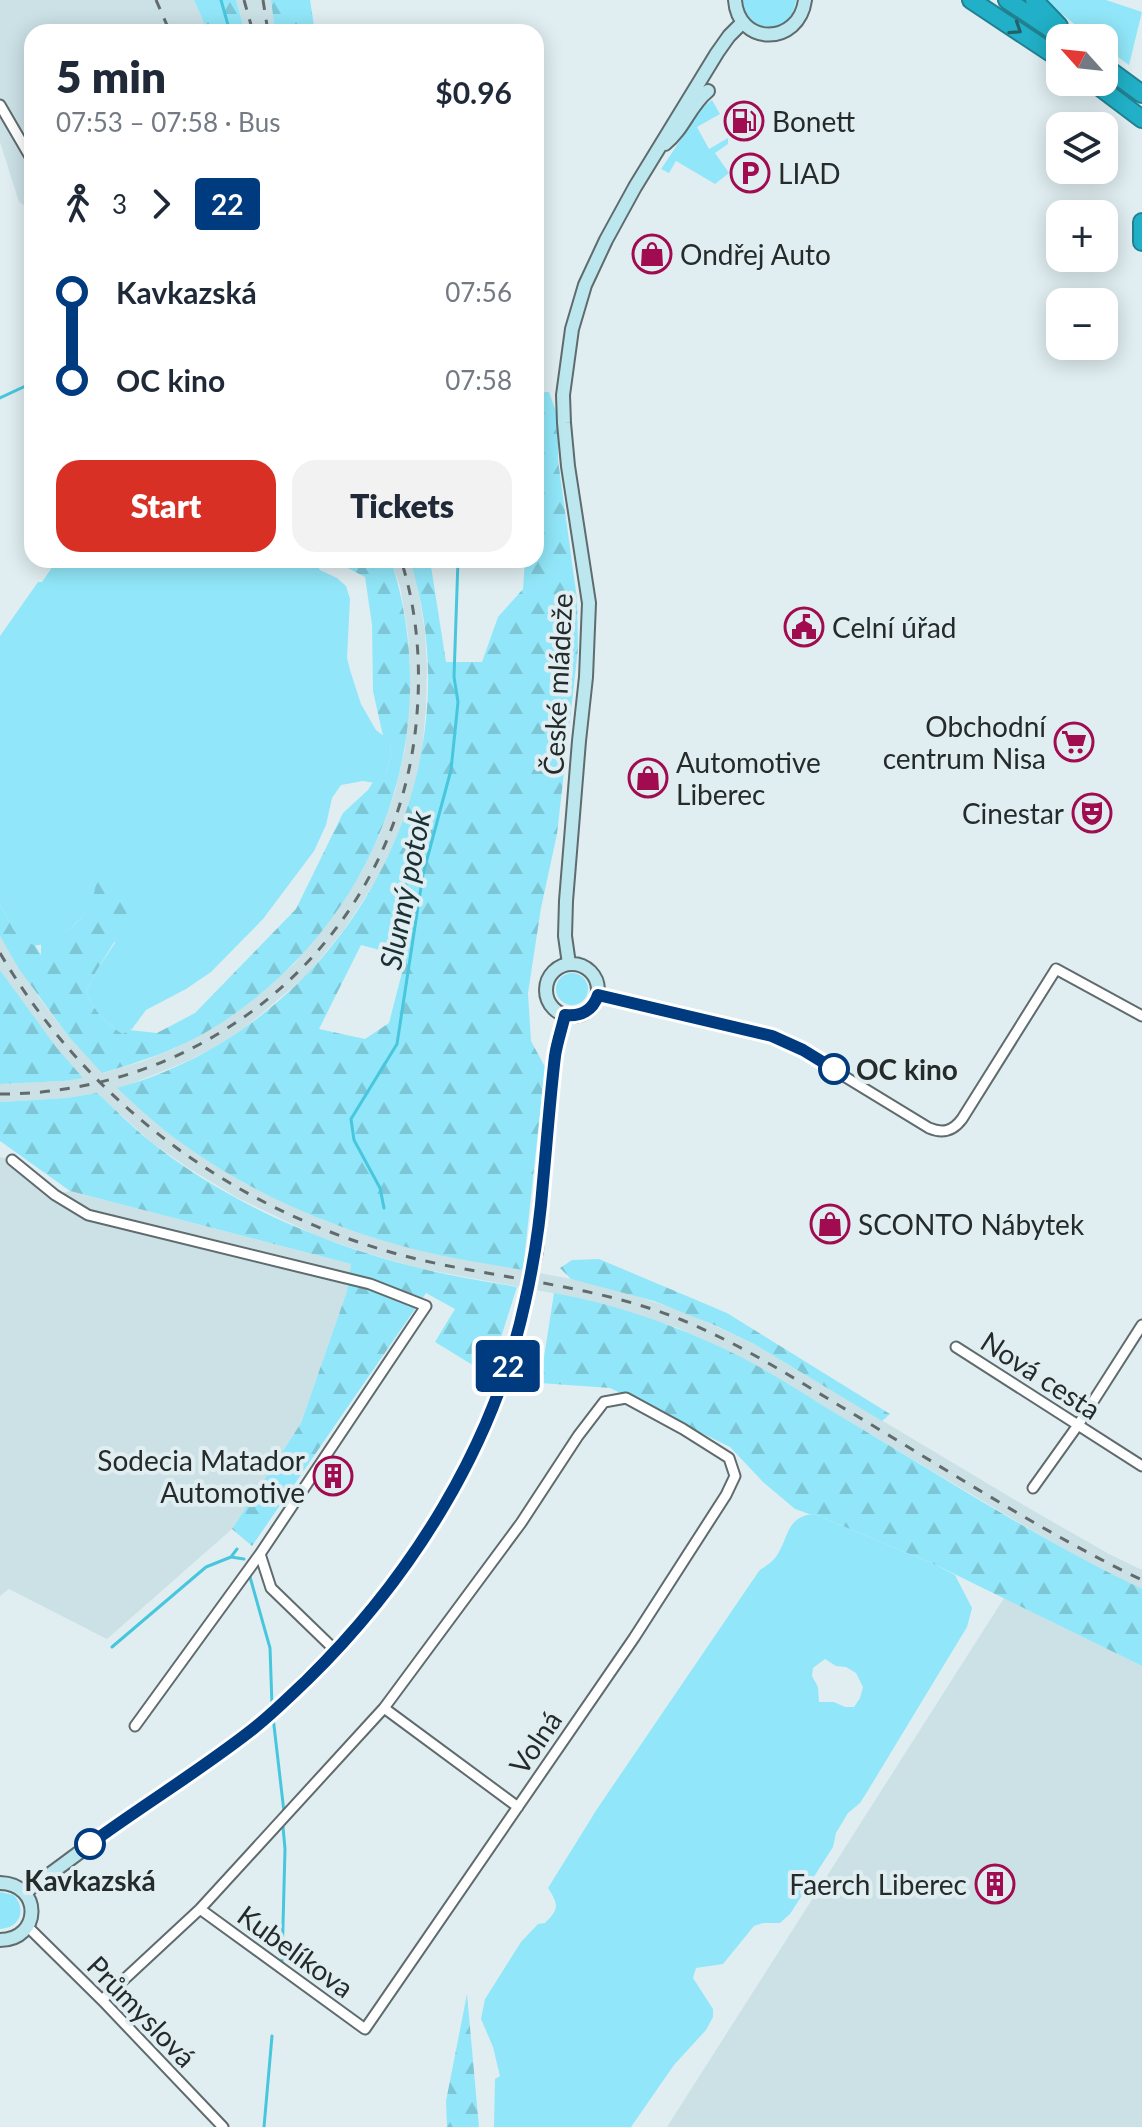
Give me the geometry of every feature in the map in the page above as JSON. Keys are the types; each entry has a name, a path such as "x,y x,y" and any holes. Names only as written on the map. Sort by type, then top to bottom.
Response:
{"highway":[{"path":"971,0 1046,50"},
{"path":"1007,0 1046,26"},
{"path":"1034,0 1057,24"},
{"path":"1118,76 1142,94"},
{"path":"1108,96 1142,132"},
{"path":"1112,96 1142,119"},
{"path":"1142,222 1142,242"}],"street":[{"path":"735,0 743,22 760,34 779,34 795,24 805,0"},
{"name":"České mládeže","path":"569,964 565,936 566,901 586,677 589,603 568,466 563,395 572,329 585,285 606,240 717,53 743,22"},
{"path":"657,150 675,136 698,100 708,91"},
{"path":"0,105 24,146"},
{"path":"569,964 583,966 592,973 598,985 598,995 586,1012 565,1015 551,1005 547,988 553,972 569,964"},
{"path":"598,995 788,1042 929,1128 942,1132 949,1131 962,1119 1056,969 1142,1016"},
{"path":"25,1892 261,1722 285,1701 369,1613 431,1527 484,1428 506,1371 524,1307 536,1251 555,1053 565,1015"},
{"path":"12,1160 55,1195 88,1215 370,1284 426,1306 260,1554 135,1726"},
{"path":"1033,1488 1142,1325"},
{"name":"Nová cesta","path":"956,1347 1142,1466"},
{"name":"Volná","path":"365,2029 642,1625 726,1495 735,1476 729,1458 626,1398 604,1402 521,1523 384,1708"},
{"path":"260,1554 271,1588 336,1651"},
{"path":"102,2000 200,1909 384,1708 518,1807"},
{"path":"0,1883 12,1884 25,1892 31,1907 31,1918 18,1936 0,1940"},
{"name":"Kubelíkova","path":"200,1909 365,2029"},
{"name":"Průmyslová","path":"27,1926 223,2127"}],"shaded area":[{"path":"0,0 194,0 204,24 24,24 24,205 19,202 0,142"},
{"path":"236,0 271,0 274,24 243,24"},
{"path":"394,568 413,568 425,632 426,707 422,751 412,797 396,841 376,881 343,931 306,976 247,1026 216,1047 118,1089 162,1128 200,1155 244,1183 323,1220 422,1251 612,1288 684,1312 754,1344 1032,1510 1142,1570 1142,1589 1101,1570 1023,1525 746,1360 678,1328 568,1296 418,1268 317,1236 236,1197 190,1169 151,1142 97,1093 0,1102 0,1084 64,1081 82,1077 56,1048 0,970 0,936 40,999 69,1037 103,1073 175,1048 237,1012 294,964 329,921 361,872 380,834 395,792 405,749 410,669 400,586"},
{"path":"0,1157 12,1160 55,1195 70,1191 351,1264 347,1291 301,1423 232,1529 107,1639 9,1589 0,1596"},
{"path":"1004,1598 1142,1666 1142,2127 667,2127"}],"green space":[{"path":"194,0 236,0 243,24 204,24"},
{"path":"271,0 310,0 314,24 274,24"},
{"path":"743,0 796,0 793,12 786,20 769,27 752,20"},
{"path":"1044,0 1106,0 1142,12 1129,65 1118,57 1118,24 1074,24"},
{"path":"712,100 720,114 697,127 709,149 728,138 728,144 715,153 729,173 715,184 676,161 669,173 661,169 702,108"},
{"path":"544,392 549,392 558,417 558,460 577,599 578,649 557,834 541,908 528,993 531,1041 545,1067 523,1270 386,1242 285,1204 192,1150 117,1088 196,1057 267,1011 326,953 373,885 407,809 425,728 427,644 412,568 431,568 446,662 482,662 498,617 523,589 524,568 544,568","holes":["361,945 406,957 389,1023 365,1039 319,1029"]},
{"path":"52,568 319,568 346,586 350,599 347,658 350,670 361,704 376,730 391,746 386,773 375,783 363,781 341,785 332,798 326,825 314,851 263,919 211,972 146,1010 132,1029 123,1034 101,1016 86,991 115,943 95,893 76,924 59,937 41,945 32,945 20,939 0,905 0,636 38,582 42,582"},
{"path":"348,568 393,568 406,628 410,696 402,763 383,826 353,886 314,940 266,989 197,1037 158,1055 102,1073 69,1037 19,969 0,936 0,905 18,935 35,945 41,955 41,944 62,935 79,921 91,903 96,881 103,877 133,889 136,907 86,991 93,1005 110,1025 123,1034 129,1030 157,1033 195,1013 296,909 343,813 386,773 391,746 383,736 373,691 372,625 365,577"},
{"path":"0,970 56,1047 83,1078 0,1084"},
{"path":"572,973 583,978 588,989 583,1000 572,1005 561,1000 556,989 561,978"},
{"path":"97,1093 144,1136 181,1164 277,1218 380,1257 440,1273 517,1287 489,1375 435,1342 455,1309 426,1293 252,1546 232,1529 301,1423 347,1291 351,1264 70,1191 0,1141 0,1102"},
{"path":"599,1259 727,1313 890,1414 882,1421 754,1344 714,1325 654,1301 571,1279 560,1268 572,1260"},
{"path":"554,1293 651,1319 743,1358 1029,1529 1142,1589 1142,1666 936,1565 795,1509 763,1482 730,1447 610,1388 540,1383"},
{"path":"814,1514 955,1575 972,1608 967,1627 860,1803 848,1813 836,1833 833,1847 790,1914 780,1923 754,1926 723,1964 696,1968 693,1978 713,2009 713,2017 706,2030 674,2065 631,2127 494,2127 495,2079 500,2076 493,2047 481,2019 485,1999 521,1942 553,1914 556,1903 548,1888 597,1809 759,1571 775,1558 793,1524","holes":["825,1659 856,1673 863,1687 854,1707 819,1702 813,1668"]},
{"path":"0,1892 14,1895 21,1912 17,1922 0,1929"},
{"path":"467,1994 479,2127 447,2127 446,2101"}],"waterway":[{"name":"Slunný potok","path":"221,0 228,24"},
{"path":"0,398 24,387"},
{"name":"Slunný potok","path":"384,1208 380,1188 354,1140 351,1119 397,1044 423,874 451,770 458,702 454,677 458,568"},
{"name":"Slunný potok","path":"237,1549 231,1557 244,1559"},
{"path":"112,1647 206,1567 231,1557"},
{"name":"Slunný potok","path":"250,1577 270,1648 272,1705"},
{"name":"Slunný potok","path":"273,1717 284,1812"},
{"name":"Slunný potok","path":"282,1963 283,1827"},
{"name":"Slunný potok","path":"264,2127 272,2036"}],"railway":[{"path":"156,0 166,24"},
{"path":"244,0 251,24"},
{"path":"263,0 267,24"},
{"path":"0,1094 76,1087 149,1067 216,1035 276,992 327,940 368,878 398,809 415,734 417,646 412,603 403,568"},
{"path":"0,953 37,1009 80,1061 127,1108 179,1150 235,1186 294,1217 356,1241 421,1260 618,1299 682,1320 763,1360 1027,1519 1142,1580"}],"bus line":[{"name":"22","path":"90,1844 252,1730 285,1701 369,1613 431,1527 484,1428 506,1371 524,1307 536,1251 555,1053 565,1015 586,1012 598,995 772,1036 834,1069"}],"place":[{"name":"Bonett","path":"744,121"},
{"name":"LIAD","path":"750,173"},
{"name":"Ondřej Auto","path":"652,254"},
{"name":"Celní úřad","path":"804,627"},
{"name":"Obchodní centrum Nisa","path":"1074,742"},
{"name":"Automotive Liberec","path":"648,778"},
{"name":"Cinestar","path":"1092,813"},
{"name":"OC kino","path":"834,1069"},
{"name":"SCONTO Nábytek","path":"830,1224"},
{"name":"Sodecia Matador Automotive","path":"333,1476"},
{"name":"Kavkazská","path":"90,1844"},
{"name":"Faerch Liberec","path":"995,1884"}]}
